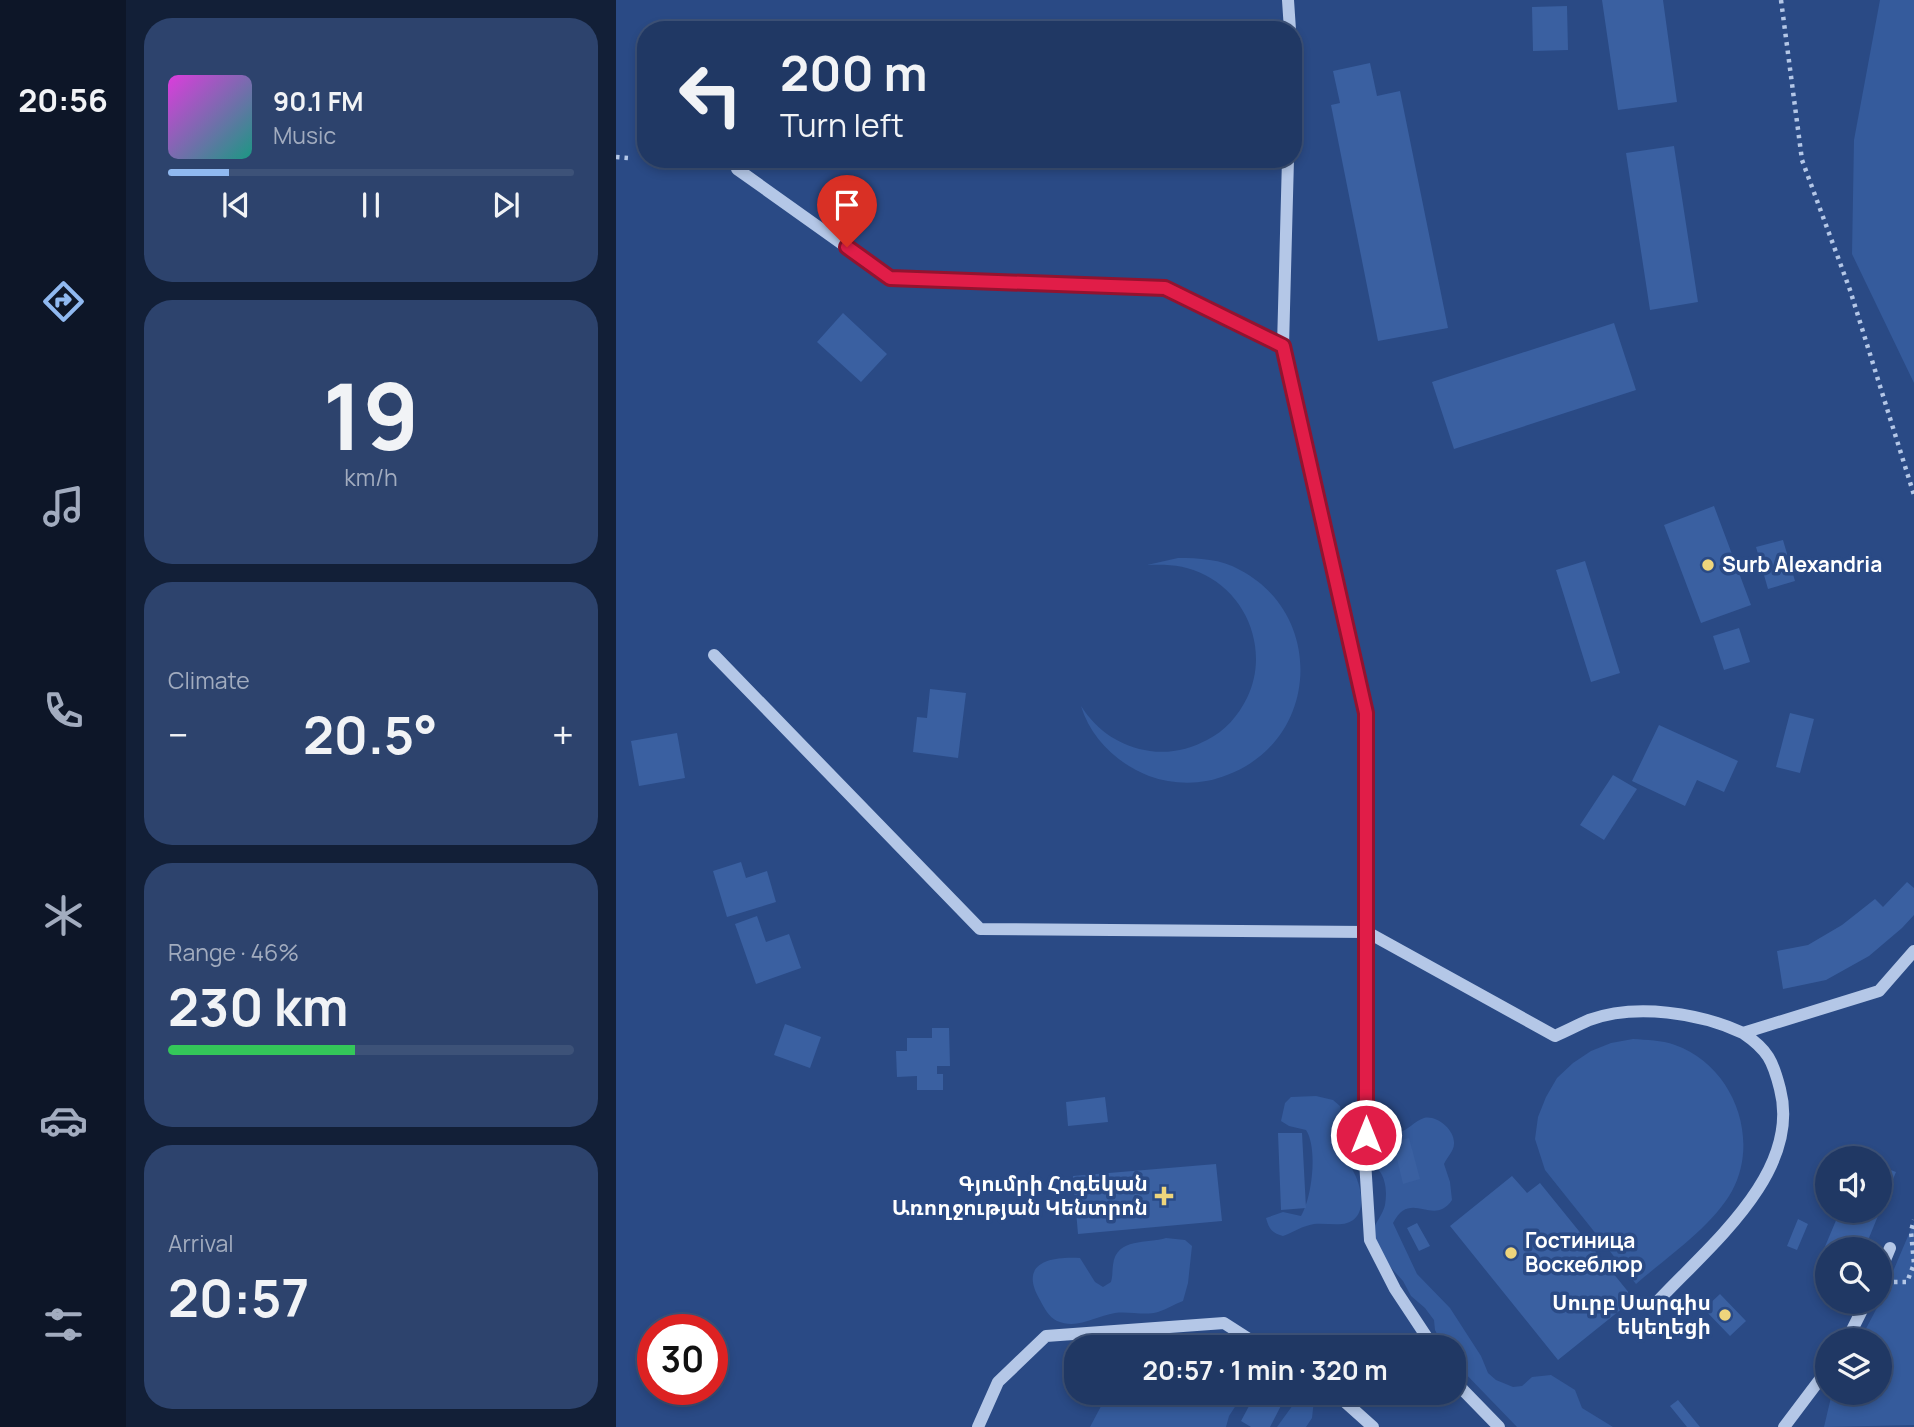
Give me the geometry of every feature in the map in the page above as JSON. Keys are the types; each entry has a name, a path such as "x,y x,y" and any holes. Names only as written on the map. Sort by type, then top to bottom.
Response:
{"street":[{"path":"1289,0 1290,21"},
{"path":"1288,168 1283,346 1366,713 1365,1161 1370,1240 1395,1289 1425,1335"},
{"path":"737,169 890,278 1165,288 1283,346"},
{"path":"714,655 980,929 1367,932 1555,1036 1591,1020 1619,1013 1686,1014 1718,1022 1744,1033 1763,1047 1775,1070 1783,1100 1778,1156 1755,1195 1657,1302"},
{"path":"1744,1033 1879,991 1914,951"},
{"path":"978,1427 998,1382 1046,1336 1224,1323 1243,1335"},
{"path":"1784,1427 1815,1386"},
{"path":"1466,1393 1499,1427"},
{"path":"1348,1405 1373,1427"}],"path":[{"path":"1780,0 1802,160 1850,290 1914,495"},
{"path":"616,158 628,158"},
{"path":"1907,1282 1914,1285"}],"shaded area":[{"path":"1880,0 1914,0 1914,383 1852,254 1854,140"},
{"path":"1178,558 1225,563 1268,590 1287,616 1298,646 1300,677 1294,707 1280,735 1258,758 1227,775 1198,782 1159,779 1127,765 1107,749 1091,729 1081,706 1094,723 1120,742 1157,752 1180,750 1207,740 1225,728 1239,711 1247,698 1256,663 1251,628 1233,597 1205,575 1176,566 1147,565"},
{"path":"1633,1039 1675,1045 1695,1055 1712,1069 1726,1086 1736,1105 1742,1126 1743,1148 1740,1170 1732,1191 1713,1217 1636,1284 1545,1170 1535,1139 1538,1117 1557,1078 1591,1051 1611,1043"},
{"path":"1316,1096 1333,1100 1340,1106 1344,1128 1352,1138 1362,1137 1377,1127 1399,1132 1424,1118 1439,1121 1448,1129 1454,1139 1454,1147 1444,1164 1452,1200 1445,1208 1437,1210 1407,1209 1400,1213 1393,1223 1417,1274 1450,1308 1481,1356 1488,1373 1496,1380 1513,1387 1522,1386 1532,1377 1551,1375 1575,1390 1582,1408 1613,1427 1517,1427 1466,1374 1466,1335 1438,1335 1434,1320 1411,1296 1403,1281 1385,1261 1372,1231 1384,1208 1386,1188 1381,1174 1371,1164 1355,1161 1352,1169 1359,1184 1361,1201 1357,1216 1351,1221 1342,1224 1310,1225 1283,1236 1272,1230 1266,1218 1283,1212 1301,1216 1308,1198 1312,1173 1312,1148 1306,1130 1281,1121 1285,1103 1291,1097"},
{"path":"1914,1222 1914,1425 1824,1427 1829,1405 1892,1405 1892,1328 1866,1328 1874,1314 1892,1314 1892,1274"},
{"path":"1166,1238 1185,1240 1192,1246 1183,1301 1161,1311 1148,1314 1115,1313 1079,1323 1065,1323 1049,1315 1034,1287 1035,1270 1040,1264 1058,1259 1080,1258 1095,1282 1103,1287 1111,1282 1115,1256 1120,1250 1134,1243"},
{"path":"1102,1405 1236,1405 1226,1427 1090,1427"},
{"path":"1293,1405 1313,1405 1312,1418 1306,1427 1277,1427"}],"building":[{"path":"1602,0 1663,0 1677,102 1618,110"},
{"path":"1567,6 1568,50 1533,51 1532,7"},
{"path":"1370,63 1377,96 1400,91 1448,328 1378,341 1331,105 1340,103 1333,71"},
{"path":"1674,146 1698,302 1650,310 1626,153"},
{"path":"843,313 887,354 861,382 817,342"},
{"path":"1614,323 1636,390 1454,449 1432,382"},
{"name":"Surb Alexandria","path":"1714,506 1751,605 1701,623 1664,525"},
{"path":"1783,540 1795,581 1768,589 1756,547"},
{"path":"1585,561 1620,673 1591,682 1556,570"},
{"path":"1739,628 1750,662 1724,670 1713,636"},
{"path":"930,689 966,693 958,758 913,752 917,717 927,718"},
{"path":"1790,713 1814,719 1800,773 1776,767"},
{"path":"1659,725 1738,761 1724,792 1697,780 1685,806 1632,781"},
{"path":"677,733 685,778 639,786 631,741"},
{"path":"1613,775 1637,789 1604,840 1580,825"},
{"path":"741,862 746,878 767,871 776,902 727,917 713,871"},
{"path":"1907,882 1914,888 1914,915 1902,928 1869,956 1826,980 1783,989 1777,951 1808,945 1842,925 1875,899 1883,907"},
{"path":"757,916 766,942 789,934 801,968 756,984 735,924"},
{"path":"785,1024 821,1037 810,1068 774,1055"},
{"path":"932,1028 949,1028 950,1066 937,1066 937,1074 943,1074 943,1090 917,1090 917,1076 897,1077 896,1051 907,1051 907,1038 932,1038"},
{"path":"1105,1097 1108,1122 1068,1126 1066,1102"},
{"path":"1278,1133 1302,1133 1306,1208 1281,1210"},
{"path":"1409,1138 1420,1179 1403,1184 1393,1142"},
{"path":"1216,1164 1222,1221 1078,1234 1073,1176"},
{"path":"1512,1176 1527,1193 1540,1183 1634,1299 1558,1360 1450,1226"},
{"path":"1798,1219 1808,1224 1797,1250 1787,1246"},
{"path":"1417,1223 1430,1246 1419,1251 1407,1228"},
{"path":"1835,1223 1875,1223 1869,1237 1829,1237"},
{"name":"Սուրբ Սարգիս եկեղեցի","path":"1720,1294 1746,1321 1730,1336 1704,1309"},
{"path":"1678,1400 1700,1427 1687,1427 1670,1406"},
{"path":"1250,1405 1281,1405 1270,1427 1251,1427 1241,1421"}],"place":[{"name":"Surb Alexandria","path":"1708,565"},
{"name":"Գյումրի Հոգեկան Առողջության Կենտրոն","path":"1164,1196"},
{"name":"Гостиница Воскеблюр","path":"1511,1253"},
{"name":"Սուրբ Սարգիս եկեղեցի","path":"1725,1315"}],"route":[{"path":"847,247 890,278 1165,288 1283,346 1366,713 1366,1135"}]}
